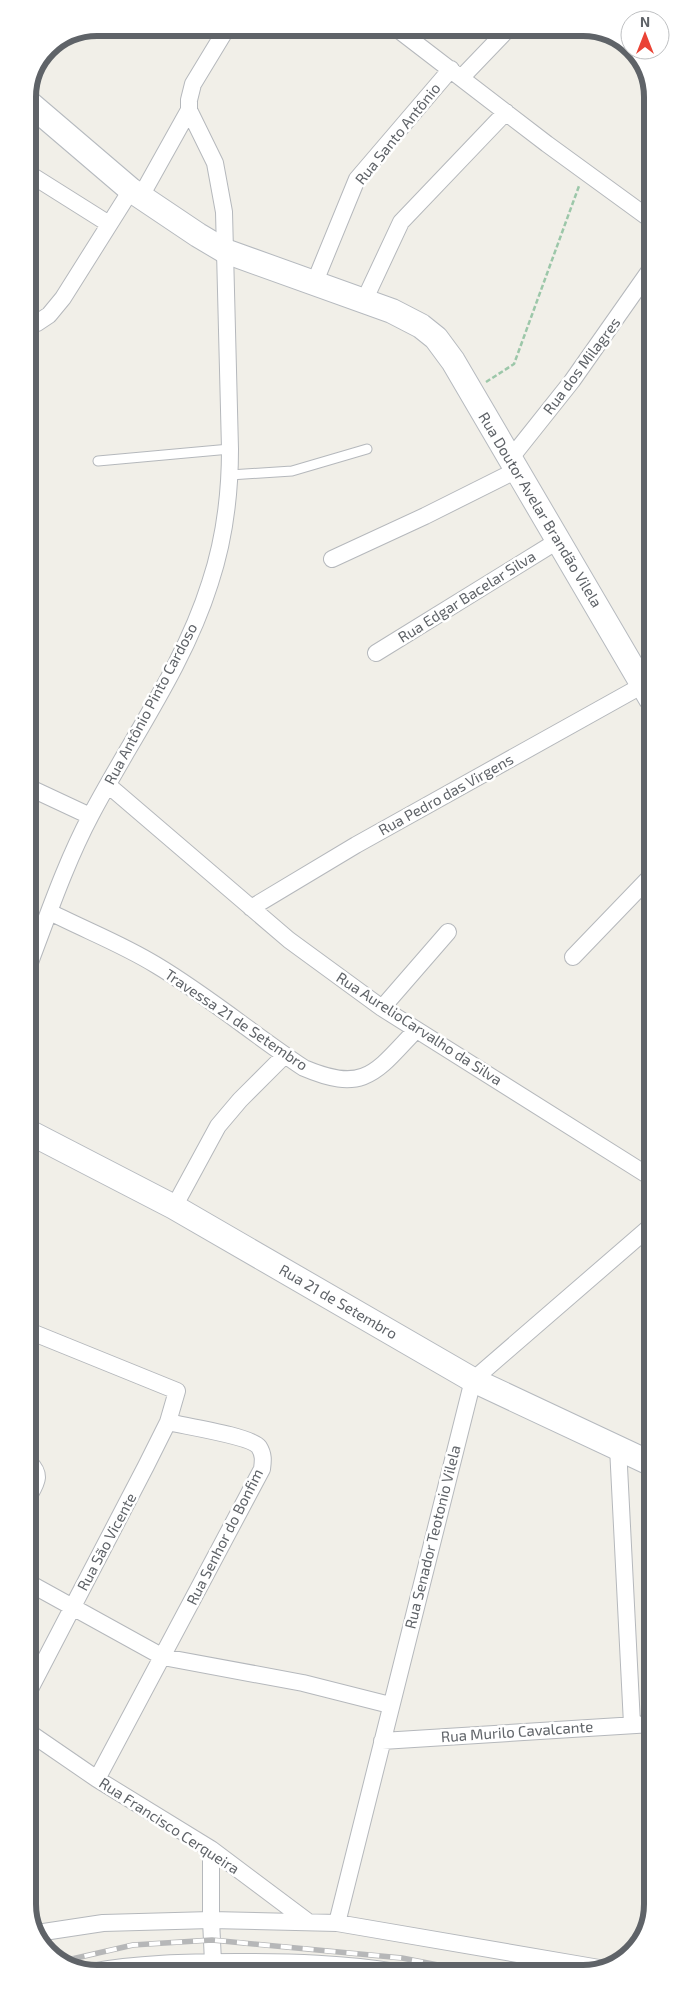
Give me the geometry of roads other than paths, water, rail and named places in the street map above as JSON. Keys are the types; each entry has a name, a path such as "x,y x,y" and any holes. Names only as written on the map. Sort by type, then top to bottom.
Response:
{"street":[{"path":"36,323 49,315 63,298 109,224 136,193 189,110 189,100 193,84 222,36"},
{"name":"Rua Santo Antônio","path":"407,36 644,215"},
{"path":"457,73 499,36"},
{"name":"Rua Santo Antônio","path":"314,284 357,179 457,73"},
{"name":"Rua Doutor Avelar Brandão Vilela","path":"36,109 136,193 225,251 392,311 421,326 436,338 453,361 644,687"},
{"name":"Rua Antônio Pinto Cardoso","path":"36,947 90,816 164,684 189,635 210,583 222,536 230,475 224,212 215,163 189,110"},
{"path":"364,301 401,222 506,112"},
{"path":"36,177 109,224"},
{"name":"Rua dos Milagres","path":"513,464 644,279"},
{"path":"332,559 424,516 513,464"},
{"name":"Rua Edgar Bacelar Silva","path":"376,653 559,540"},
{"name":"Rua Pedro das Virgens","path":"251,908 413,812 644,694"},
{"name":"Rua AurelioCarvalho da Silva","path":"108,785 289,940 382,1008 644,1173"},
{"path":"36,791 90,816"},
{"path":"573,957 644,883"},
{"name":"Travessa 21 de Setembro","path":"50,912 130,950 156,965 235,1018 304,1068 322,1076 354,1080 374,1072 416,1030"},
{"path":"382,1008 448,932"},
{"path":"174,1207 210,1139 223,1120 240,1100 285,1055"},
{"name":"Rua 21 de Setembro","path":"36,1136 174,1207 473,1380 644,1460"},
{"path":"473,1380 644,1232"},
{"name":"Rua São Vicente","path":"36,1334 177,1391 168,1422 116,1526 36,1677"},
{"name":"Rua Senador Teotonio Vilela","path":"336,1923 473,1380"},
{"name":"Rua Senhor do Bonfim","path":"97,1779 262,1469 264,1456 258,1445 244,1439 168,1422"},
{"path":"618,1448 632,1724"},
{"path":"36,1469 38,1480 36,1484"},
{"path":"36,1587 163,1657 303,1683 390,1705"},
{"name":"Rua Murilo Cavalcante","path":"382,1741 644,1724"},
{"name":"Rua Francisco Cerqueira","path":"36,1737 97,1779 211,1850 307,1922"},
{"path":"211,1850 213,1962"},
{"path":"43,1932 103,1923 211,1920 336,1923 581,1965"},
{"path":"154,1965 213,1962 249,1965"},
{"path":"306,1965 332,1965"}],"lane":[{"path":"98,461 230,449"},
{"path":"230,475 292,471 367,449"}],"railway":[{"path":"72,1959 133,1945 212,1940 402,1958 438,1965"}]}
